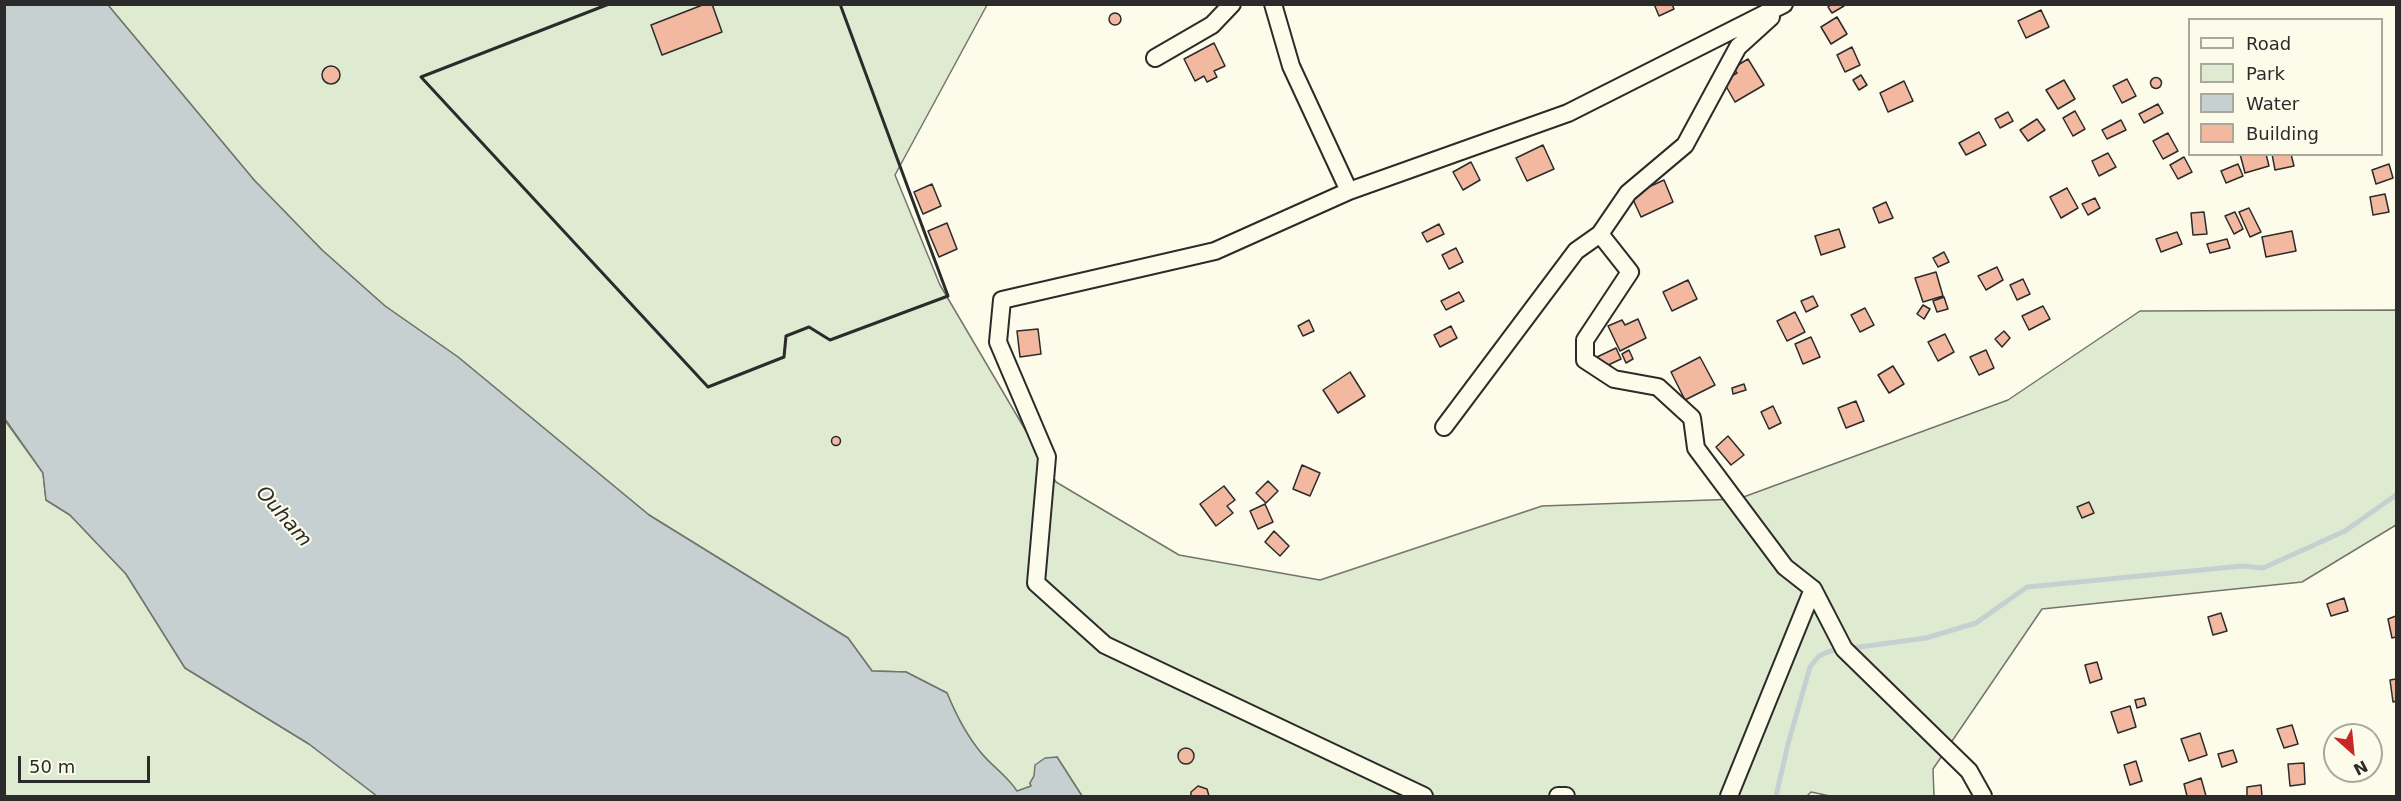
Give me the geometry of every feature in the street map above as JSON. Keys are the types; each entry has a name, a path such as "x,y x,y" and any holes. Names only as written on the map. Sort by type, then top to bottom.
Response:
{"street":[{"path":"1155,58 1212,25 1232,4"},
{"path":"1273,4 1292,66 1349,191"},
{"path":"1424,796 1105,645 1036,583 1047,457 998,342 1002,300 1215,251 1349,191 1568,113 1784,4"},
{"path":"1444,427 1576,251 1600,234 1628,193 1685,145 1738,47 1784,4"},
{"path":"1600,234 1630,272 1585,340 1585,360 1614,379 1658,387 1692,418 1696,448 1785,567 1813,590 1844,649 1969,771 1983,796"},
{"path":"1729,796 1813,590"},
{"path":"1558,796 1566,796"}],"green space":[{"path":"108,5 987,5 895,175 940,285 1056,482 1179,555 1320,580 1542,506 1738,499 2008,400 2140,311 2396,310 2396,525 2302,582 2042,609 1933,769 1934,796 1830,796 1811,792 1807,796 1082,796 1057,757 1034,776 1030,783 1031,786 1017,792 971,740 947,693 906,672 872,671 848,638 649,515 458,357 385,306 322,250 254,180"},
{"path":"4,419 43,473 46,500 70,515 126,574 185,668 309,744 377,796 5,796"}],"water":[{"name":"Ouham","path":"4,5 108,5 254,180 322,250 385,306 458,357 649,515 848,638 872,671 906,672 947,693 971,740 1017,791 1031,786 1035,765 1045,758 1057,757 1082,796 377,796 309,744 185,668 126,574 70,515 46,500 43,473 5,419"}],"building":[{"path":"705,4 712,4 722,32 662,55 651,25"},
{"path":"1654,4 1672,4 1674,9 1659,16"},
{"path":"1832,4 1843,4 1844,6 1832,13 1828,7"},
{"path":"2041,10 2049,27 2026,38 2018,21"},
{"path":"1117,13 1121,19 1117,25 1113,25 1109,17"},
{"path":"1837,17 1847,34 1831,44 1821,27"},
{"path":"1214,43 1225,66 1214,71 1217,77 1207,82 1204,76 1195,81 1184,59"},
{"path":"1852,47 1860,65 1845,72 1837,55"},
{"path":"1748,59 1764,85 1735,102 1723,81 1737,73 1733,68"},
{"path":"331,66 337,69 340,75 337,81 331,84 325,81 322,75 325,69"},
{"path":"1861,75 1867,85 1859,90 1853,80"},
{"path":"2156,77 2162,83 2156,89 2150,83"},
{"path":"2127,79 2136,96 2122,103 2113,86"},
{"path":"2064,80 2075,99 2058,109 2046,90"},
{"path":"1904,81 1913,101 1888,112 1880,93"},
{"path":"2158,104 2163,113 2144,123 2139,114"},
{"path":"2075,111 2085,129 2073,136 2063,118"},
{"path":"2008,112 2013,121 2000,128 1995,119"},
{"path":"2037,119 2045,130 2028,141 2020,130"},
{"path":"2121,120 2126,130 2107,139 2102,130"},
{"path":"1979,132 1986,145 1966,155 1959,143"},
{"path":"2168,133 2178,151 2163,159 2153,141"},
{"path":"1543,145 1554,169 1527,181 1516,158"},
{"path":"2108,153 2116,167 2099,176 2092,161"},
{"path":"2241,156 2266,156 2269,166 2245,173"},
{"path":"2272,156 2292,156 2294,166 2275,170"},
{"path":"2184,157 2192,172 2178,179 2170,165"},
{"path":"1471,162 1480,180 1463,190 1453,172"},
{"path":"2238,164 2243,176 2226,183 2221,171"},
{"path":"2389,164 2393,178 2376,184 2372,170"},
{"path":"1664,180 1673,202 1641,217 1631,195"},
{"path":"932,184 941,206 923,214 914,192"},
{"path":"2067,188 2078,208 2061,218 2050,197"},
{"path":"2385,194 2389,212 2373,215 2370,197"},
{"path":"2095,198 2100,208 2088,215 2082,204"},
{"path":"1886,202 1893,218 1879,223 1873,208"},
{"path":"2249,208 2261,232 2250,237 2239,212"},
{"path":"2204,212 2207,234 2193,235 2191,213"},
{"path":"2235,212 2243,229 2234,234 2225,216"},
{"path":"947,223 957,249 939,257 928,231"},
{"path":"1439,224 1444,234 1427,242 1422,233"},
{"path":"1839,229 1845,247 1821,255 1815,236"},
{"path":"2292,231 2296,251 2266,257 2262,237"},
{"path":"2177,232 2182,244 2161,252 2156,239"},
{"path":"2227,239 2230,248 2210,253 2207,244"},
{"path":"1456,248 1463,262 1449,269 1442,255"},
{"path":"1944,252 1949,262 1938,267 1933,258"},
{"path":"1997,267 2003,280 1986,290 1978,276"},
{"path":"1936,272 1943,296 1923,302 1915,278"},
{"path":"2023,279 2030,294 2017,300 2010,285"},
{"path":"1688,280 1697,299 1672,311 1663,292"},
{"path":"1459,292 1464,301 1446,310 1441,301"},
{"path":"1813,296 1818,306 1806,312 1801,301"},
{"path":"1944,297 1948,309 1937,312 1933,301"},
{"path":"1923,305 1930,309 1924,319 1917,314"},
{"path":"2043,306 2050,319 2029,330 2022,316"},
{"path":"1865,308 1874,325 1860,332 1851,315"},
{"path":"1795,312 1805,332 1787,341 1777,321"},
{"path":"1638,319 1646,338 1620,351 1608,326 1622,320 1625,325"},
{"path":"1309,320 1314,331 1303,336 1298,326"},
{"path":"1451,326 1457,338 1440,347 1434,335"},
{"path":"1038,329 1041,354 1020,357 1017,331"},
{"path":"2004,331 2010,338 2002,347 1995,339"},
{"path":"1945,334 1954,352 1938,361 1928,342"},
{"path":"1811,337 1820,357 1803,364 1795,344"},
{"path":"1616,348 1621,359 1602,368 1597,357"},
{"path":"1629,350 1633,359 1626,363 1622,354"},
{"path":"1986,350 1994,368 1979,375 1970,357"},
{"path":"1700,357 1715,385 1685,400 1671,372"},
{"path":"1893,366 1904,384 1889,393 1878,375"},
{"path":"1350,372 1365,396 1338,413 1323,390"},
{"path":"1744,384 1746,390 1733,394 1732,388"},
{"path":"1856,401 1864,421 1846,428 1838,408"},
{"path":"1773,406 1781,423 1769,429 1761,412"},
{"path":"836,436 841,441 836,446 831,441"},
{"path":"1728,436 1744,455 1731,465 1716,447"},
{"path":"1302,465 1320,473 1310,496 1293,489"},
{"path":"1268,481 1278,491 1266,503 1256,493"},
{"path":"1224,486 1235,500 1227,506 1233,513 1216,526 1200,504"},
{"path":"2089,502 2094,513 2082,518 2077,507"},
{"path":"1265,504 1273,522 1258,529 1250,511"},
{"path":"1274,531 1289,546 1280,556 1265,542"},
{"path":"2344,598 2348,611 2331,616 2327,604"},
{"path":"2221,613 2227,631 2213,635 2208,617"},
{"path":"2396,616 2396,637 2392,638 2388,619"},
{"path":"2097,662 2102,679 2090,683 2085,665"},
{"path":"2396,679 2396,701 2393,702 2390,680"},
{"path":"2144,698 2146,705 2137,708 2135,700"},
{"path":"2130,706 2136,727 2118,733 2111,712"},
{"path":"2292,725 2298,744 2284,748 2277,729"},
{"path":"2200,733 2207,755 2189,761 2181,739"},
{"path":"1183,748 1189,748 1194,756 1192,762 1183,764 1178,759 1178,753"},
{"path":"2233,750 2237,762 2222,767 2218,754"},
{"path":"2136,761 2142,781 2130,785 2124,765"},
{"path":"2304,763 2305,784 2290,786 2288,764"},
{"path":"2201,778 2206,796 2187,796 2184,784"},
{"path":"2261,785 2262,796 2247,796 2247,787"},
{"path":"1198,786 1207,789 1209,796 1191,796 1191,792"}],"waterway":[{"path":"1776,796 1810,667 1819,656 1830,651 1926,638 1976,623 2027,587 2242,566 2263,568 2345,531 2396,495"}],"wall":[{"path":"609,4 421,77 708,387 784,357 786,336 809,327 830,340 948,296 840,4"}]}
